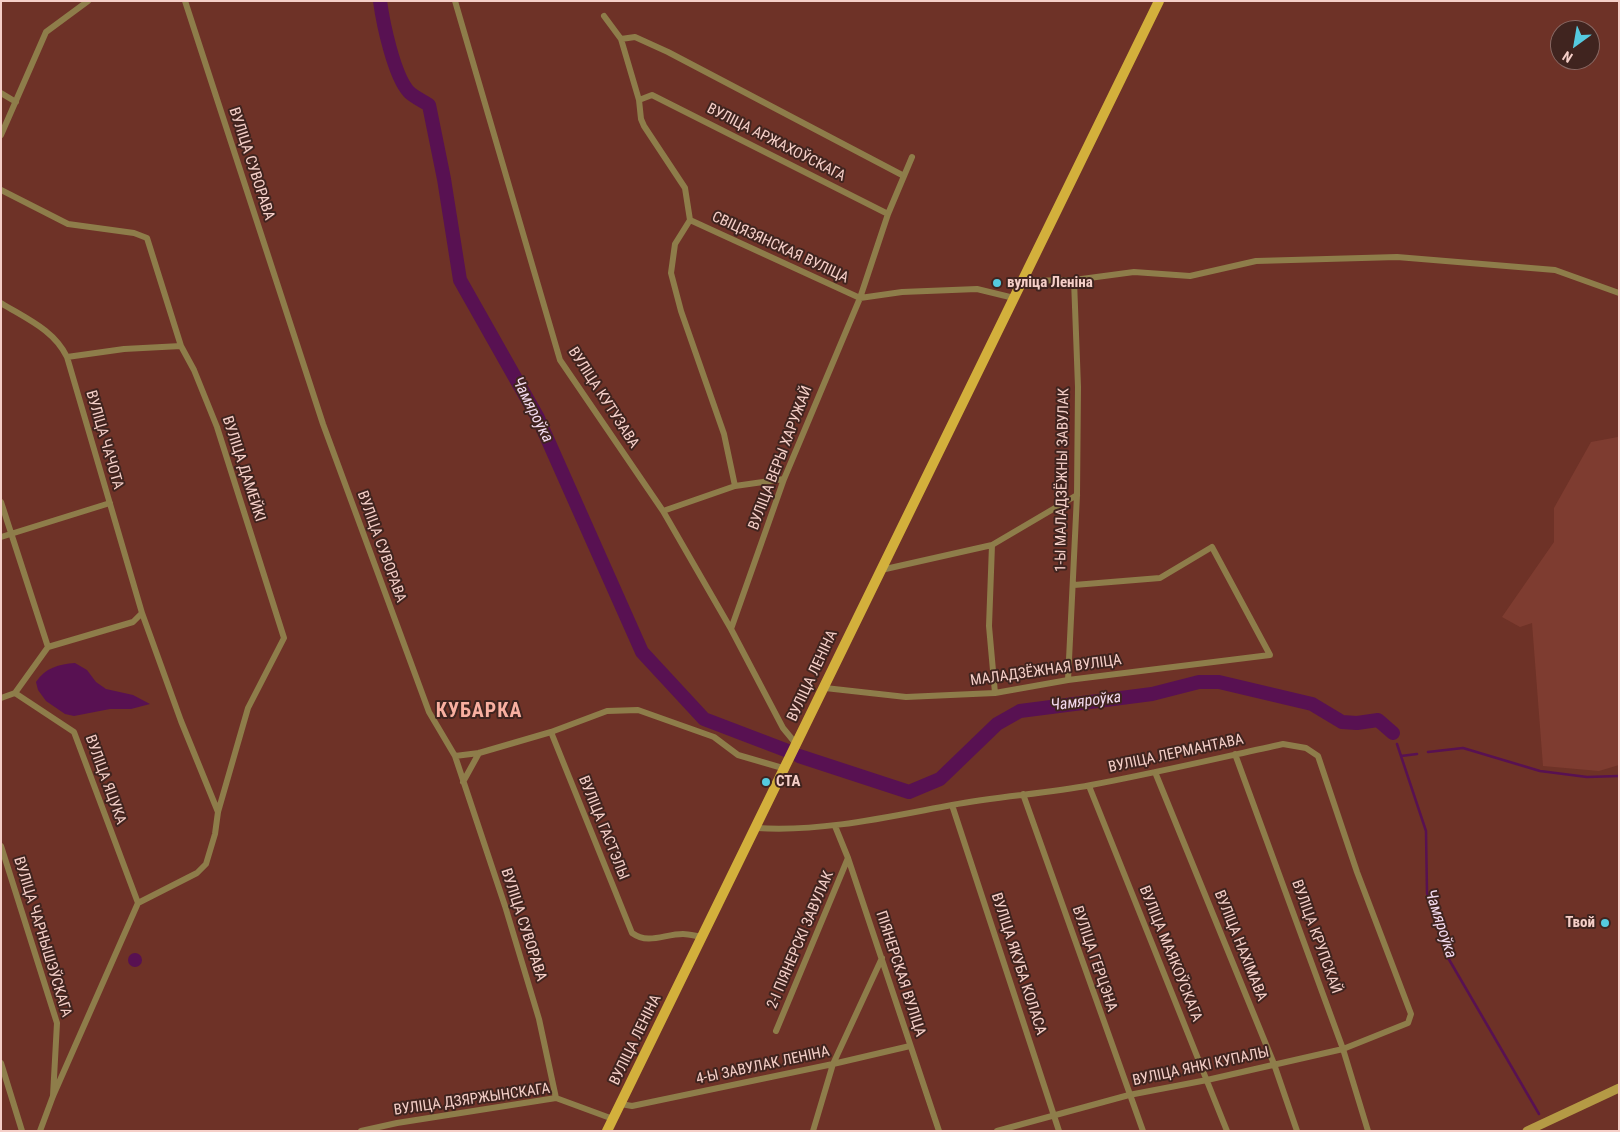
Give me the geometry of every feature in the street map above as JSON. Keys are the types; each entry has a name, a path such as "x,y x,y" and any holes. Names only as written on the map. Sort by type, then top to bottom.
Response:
{"main road":[{"name":"ВУЛІЦА ЛЕНІНА","path":"607,1131 798,745 880,570 1159,1"}],"street":[{"path":"1,135 46,32 88,1"},
{"name":"ВУЛІЦА СУВОРАВА","path":"184,1 323,424 429,712 455,756 505,906 539,1019 556,1098"},
{"name":"ВУЛІЦА КУТУЗАВА","path":"455,1 560,360 663,511 731,629 783,728 798,745"},
{"path":"604,16 621,39 639,100 640,120 685,188 690,220 674,244 672,272 681,311 724,434 735,486"},
{"path":"621,39 635,37 668,52 904,176"},
{"path":"1,93 16,102"},
{"name":"ВУЛІЦА АРЖАХОЎСКАГА","path":"639,100 652,95 888,214"},
{"name":"ВУЛІЦА ВЕРЫ ХАРУЖАЙ","path":"731,629 784,479 860,298 888,214 912,157"},
{"name":"ВУЛІЦА ДАМЕЙКІ","path":"1,190 68,224 134,233 147,238 181,346 194,370 217,427 284,638 248,708 218,812 216,834 206,864 197,873 138,903"},
{"name":"СВІЦЯЗЯНСКАЯ ВУЛІЦА","path":"690,220 860,298"},
{"path":"1023,281 1074,280 1134,272 1190,276 1256,261 1397,256 1555,270 1617,292"},
{"name":"1-Ы МАЛАДЗЁЖНЫ ЗАВУЛАК","path":"1068,680 1077,495 1078,387 1074,280"},
{"path":"860,298 902,292 977,289 1014,298"},
{"name":"ВУЛІЦА ЧАЧОТА","path":"1,303 52,334 61,344 68,357 142,613 181,720 218,812"},
{"path":"68,357 124,349 181,346"},
{"path":"663,511 735,486 784,479"},
{"path":"880,570 992,544 1077,495"},
{"path":"1,502 48,647"},
{"path":"1,536 110,503"},
{"path":"992,544 989,626 995,693"},
{"name":"МАЛАДЗЁЖНАЯ ВУЛІЦА","path":"825,688 906,697 995,693 1068,680 1270,655 1212,547 1160,578 1074,585"},
{"path":"1,698 15,693 48,647 133,622 142,613"},
{"name":"ВУЛІЦА ЯЦУКА","path":"15,693 74,732 138,903"},
{"path":"455,756 479,753 550,732 607,711 638,710 714,737 738,755 786,769"},
{"name":"ВУЛІЦА ГАСТЭЛЫ","path":"550,732 632,933 640,938 649,940 682,934 703,937"},
{"name":"ВУЛІЦА ЛЕРМАНТАВА","path":"757,828 777,829 835,826 886,819 952,805 1089,786 1283,744 1306,748 1318,756 1357,872 1411,1014 1408,1023"},
{"path":"463,782 479,753"},
{"name":"ВУЛІЦА КРУПСКАЙ","path":"1236,754 1343,1049 1368,1131"},
{"name":"ВУЛІЦА НАХІМАВА","path":"1155,772 1274,1064 1297,1131"},
{"name":"ВУЛІЦА МАЯКОЎСКАГА","path":"1089,786 1227,1131"},
{"name":"ВУЛІЦА ГЕРЦЭНА","path":"1023,794 1143,1131"},
{"name":"ВУЛІЦА ЯКУБА КОЛАСА","path":"952,805 1059,1131"},
{"name":"ПІЯНЕРСКАЯ ВУЛІЦА","path":"835,826 848,858 939,1131"},
{"name":"ВУЛІЦА ЧАРНЫШЭЎСКАГА","path":"1,846 57,1023 53,1096"},
{"name":"2-І ПІЯНЕРСКІ ЗАВУЛАК","path":"776,1031 848,858"},
{"name":"ВУЛІЦА ЧАРНЫШЭЎСКАГА","path":"40,1131 53,1096 138,903"},
{"path":"813,1131 833,1064 882,958"},
{"name":"ВУЛІЦА ЯНКІ КУПАЛЫ","path":"997,1131 1129,1095 1207,1080 1343,1049 1408,1023"},
{"name":"4-Ы ЗАВУЛАК ЛЕНІНА","path":"621,1104 632,1106 910,1046"},
{"path":"1,1063 22,1131"},
{"path":"1527,1131 1619,1088"},
{"name":"ВУЛІЦА ДЗЯРЖЫНСКАГА","path":"361,1131 397,1123 556,1098 614,1119"}],"shaded area":[{"path":"1618,437 1619,765 1599,771 1543,766 1532,623 1520,627 1502,617 1554,542 1554,508 1591,442"},
{"path":"75,663 87,670 96,682 106,689 133,695 150,704 131,709 110,709 74,716 65,714 46,701 38,690 36,682 48,670 63,664"},
{"path":"135,953 140,955 142,960 140,965 135,967 130,965 128,960 130,955"}],"waterway":[{"name":"Чамяроўка","path":"380,1 394,62 399,74 409,92 429,105 444,179 460,280 538,418 642,652 704,719 788,751"},
{"name":"Чамяроўка","path":"799,756 909,792 940,779 997,724 1020,711 1152,694 1199,682 1219,682 1312,704 1342,722 1357,723 1378,720 1393,733"},
{"name":"Чамяроўка","path":"1397,744 1426,831 1427,893 1447,956 1539,1114"},
{"path":"1428,752 1463,748 1540,771 1587,777 1619,776"},
{"path":"1401,756 1417,754"}],"place":[{"name":"вуліца Леніна","path":"997,283"},
{"name":"СТА","path":"766,782"},
{"name":"Твой","path":"1605,923"}],"district":[{"name":"КУБАРКА","path":"479,712"}]}
